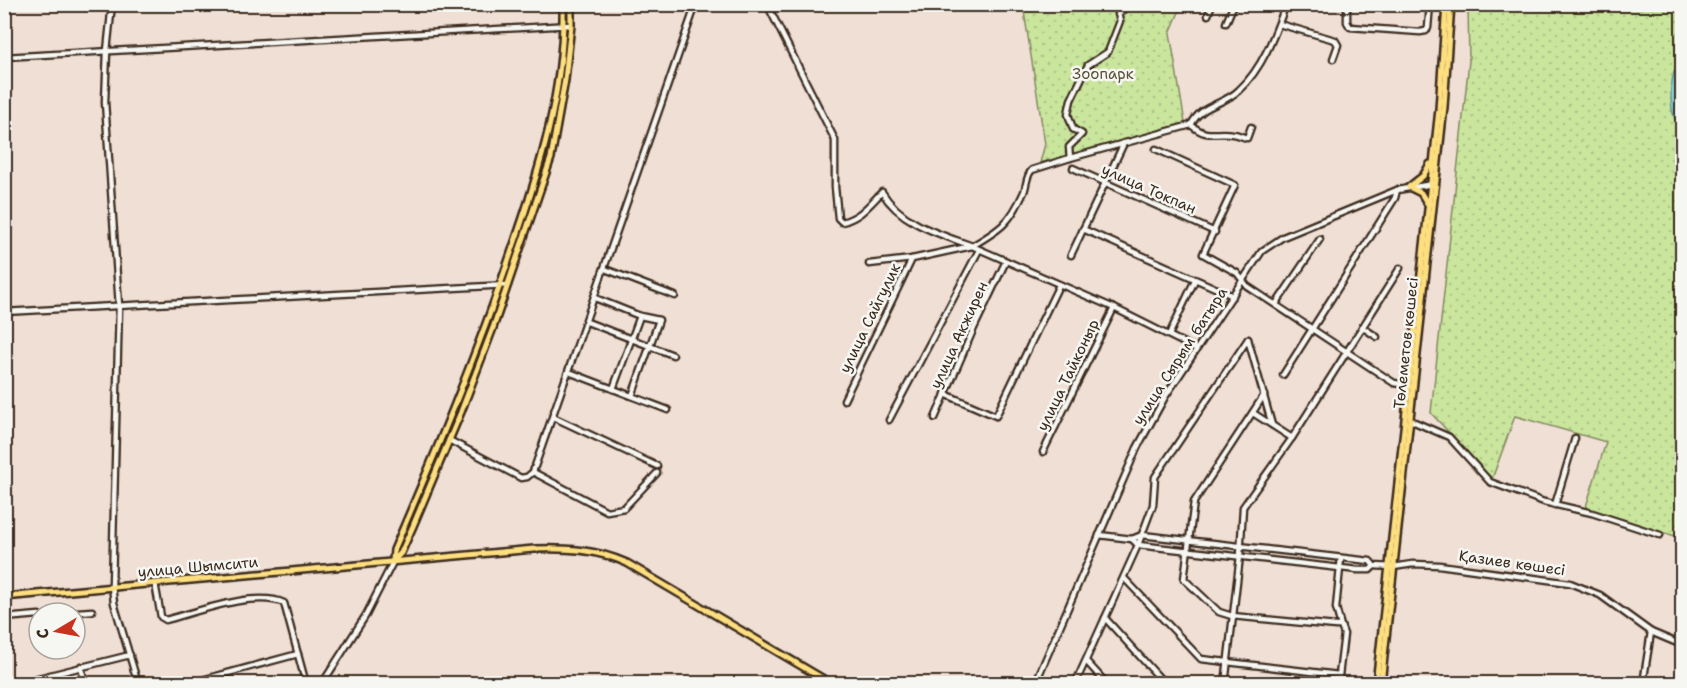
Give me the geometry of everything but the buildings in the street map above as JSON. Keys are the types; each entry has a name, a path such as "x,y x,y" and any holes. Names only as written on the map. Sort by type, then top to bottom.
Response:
{"main road":[{"path":"393,561 394,550 446,428 501,284 538,174 553,109 564,25 564,4"},
{"path":"393,561 401,553 413,526 493,328 551,158 565,80 572,25 571,4"},
{"name":"Төлеметов көшесі","path":"1400,492 1408,385 1428,205 1433,184 1432,161 1441,84 1446,4"},
{"name":"Төлеметов көшесі","path":"1376,684 1410,420 1433,184 1449,52 1451,4"},
{"path":"1428,205 1421,193 1410,187 1424,176 1432,161"},
{"name":"улица Шымсити","path":"4,597 393,561 567,548 596,552 627,563 832,684"},
{"name":"Төлеметов көшесі","path":"1381,684 1391,567"}],"street":[{"path":"112,4 105,102 119,306 112,586 114,603 138,684"},
{"path":"449,440 521,478 533,472 696,4"},
{"path":"767,4 835,140 835,187 838,218 842,222 865,211 882,192 914,223 1114,308 1196,350"},
{"path":"1124,4 1123,10 1118,14 1120,21 1108,52 1088,65 1071,100 1068,114 1073,129 1082,135 1069,147 1070,158 1191,125"},
{"path":"1208,15 1212,4"},
{"path":"1226,23 1234,4"},
{"path":"1191,125 1194,118 1203,111 1238,92 1256,71 1280,24 1286,4"},
{"path":"1347,4 1347,22 1350,27 1420,32 1428,28 1430,4"},
{"path":"1280,24 1335,40 1338,45 1333,59"},
{"path":"4,57 572,25"},
{"path":"1191,125 1209,135 1232,133 1244,138 1248,138 1251,127"},
{"path":"1071,255 1124,143"},
{"path":"1156,149 1235,185 1203,254 1237,273 1247,286 1394,383 1408,385"},
{"name":"улица Сайгулик","path":"844,400 912,259 972,246 995,233 1014,214 1026,188 1028,174 1032,170 1070,158"},
{"name":"улица Токпан","path":"1073,168 1215,232"},
{"name":"улица Сырым батыра","path":"1035,684 1137,448 1165,397 1262,251 1276,240 1397,190 1433,184"},
{"path":"1283,375 1395,198 1397,190"},
{"path":"1083,229 1233,296"},
{"path":"1276,304 1320,239"},
{"path":"889,420 979,250"},
{"path":"869,264 912,259"},
{"name":"улица Акжирен","path":"935,418 1006,261"},
{"path":"1225,684 1240,556 1243,507 1292,438 1400,268"},
{"path":"605,269 675,296"},
{"path":"1169,335 1195,280"},
{"path":"4,312 508,285"},
{"path":"945,394 996,416 1059,285"},
{"path":"595,298 640,316 659,320 632,396"},
{"name":"улица Тайконыр","path":"1043,452 1114,308"},
{"path":"613,389 640,316"},
{"path":"586,322 673,355"},
{"path":"1362,327 1377,337"},
{"path":"1075,684 1142,535 1153,505 1155,477 1248,339 1272,425"},
{"path":"569,372 668,410"},
{"path":"1264,396 1194,502 1184,579 1219,612 1232,616 1341,626"},
{"path":"1253,413 1292,438"},
{"path":"553,417 657,466"},
{"path":"1410,420 1449,437 1490,482 1555,505 1592,513 1660,535"},
{"path":"1555,505 1575,438"},
{"path":"533,472 607,511 624,508 657,473"},
{"path":"1099,535 1132,539 1142,535 1240,545 1370,561 1374,566 1370,570 1186,551 1138,545 1132,539"},
{"path":"1338,684 1344,634 1336,608 1341,558"},
{"path":"322,684 366,615 393,561"},
{"name":"Қазиев көшесі","path":"1374,566 1439,565 1570,583 1600,595 1651,632 1683,645"},
{"path":"1124,578 1199,659 1339,675"},
{"path":"155,583 159,612 166,620 242,600 277,600 284,603 306,684"},
{"path":"87,611 92,610"},
{"path":"4,618 27,616"},
{"path":"1105,618 1165,684"},
{"path":"1643,684 1651,632"},
{"path":"187,684 298,654"},
{"path":"14,684 130,655"},
{"path":"1086,661 1107,684"},
{"path":"81,666 85,684"}],"green space":[{"name":"Зоопарк","path":"1023,5 1182,5 1170,33 1185,123 1040,163 1045,144"},
{"path":"1468,5 1682,5 1682,538 1585,510 1606,442 1515,416 1492,479 1431,413 1469,61"}],"water":[{"path":"1682,67 1682,127 1674,117 1671,94 1674,72"}]}
